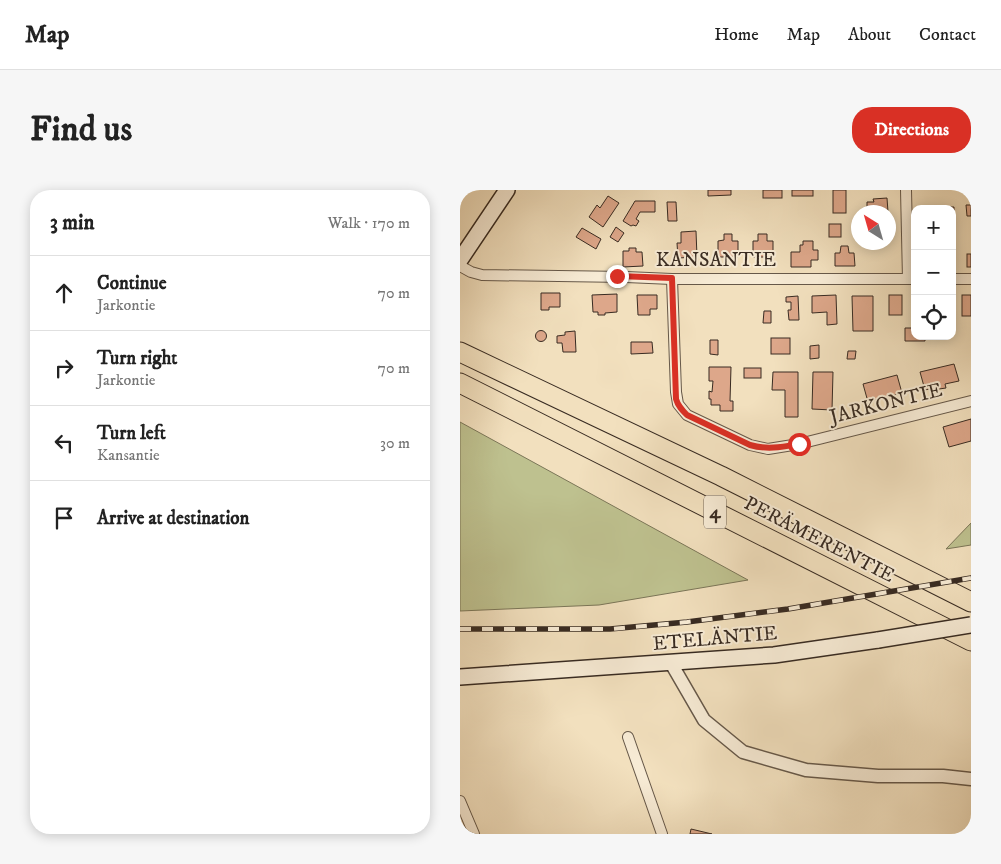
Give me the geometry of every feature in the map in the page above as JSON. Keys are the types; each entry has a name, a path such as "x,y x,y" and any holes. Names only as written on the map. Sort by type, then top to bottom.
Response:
{"highway":[{"name":"PERÄMERENTIE","path":"460,352 721,476 971,602"},
{"name":"PERÄMERENTIE","path":"460,383 971,641"}],"main road":[{"path":"460,260 507,190"},
{"name":"ETELÄNTIE","path":"460,677 774,655 971,625"}],"street":[{"path":"906,190 911,279"},
{"name":"KANSANTIE","path":"460,266 482,275 911,279"},
{"name":"JARKONTIE","path":"672,278 678,404 687,415 750,445 768,449 799,444 971,401"},
{"path":"956,279 971,279"},
{"path":"671,663 704,720 743,752 806,770 878,776 943,776 971,779"},
{"path":"628,737 662,834"},
{"path":"460,801 474,834"}],"green space":[{"path":"460,422 748,580 599,605 460,611"},
{"path":"971,523 971,545 946,549"}],"building":[{"path":"460,190 466,190 462,197 460,196"},
{"path":"708,190 731,190 731,195 708,196"},
{"path":"763,190 782,190 782,198 763,198"},
{"path":"792,190 813,190 813,196 792,196"},
{"path":"833,190 846,190 846,213 833,213"},
{"path":"608,196 619,203 603,227 589,217 597,205 600,208"},
{"path":"887,198 888,205 867,205 867,202 874,202 873,199"},
{"path":"635,201 655,201 655,212 640,212 636,219 639,221 636,226 631,226 623,221"},
{"path":"667,202 676,202 677,221 668,221"},
{"path":"966,205 971,205 971,216 967,216"},
{"path":"829,224 841,224 841,237 829,237"},
{"path":"616,227 624,233 618,242 610,237"},
{"path":"582,228 601,239 596,249 576,237"},
{"path":"696,231 697,257 678,258 677,243 681,243 681,232"},
{"path":"724,234 732,234 732,241 738,241 738,257 718,257 718,241 724,240"},
{"path":"758,234 767,234 767,241 773,241 773,257 753,257 753,241 758,241"},
{"path":"803,241 813,241 813,250 818,250 818,260 811,260 811,267 791,267 791,252 800,252 800,245 803,245"},
{"path":"841,246 848,246 849,253 854,253 855,266 835,266 835,253 840,253"},
{"path":"629,248 636,248 636,252 642,252 643,266 623,267 623,251 629,251"},
{"path":"967,254 971,254 971,267 967,267"},
{"path":"541,293 560,293 560,307 549,307 549,310 541,310"},
{"path":"617,294 617,312 598,315 598,312 593,312 592,295"},
{"path":"637,295 657,295 657,309 650,309 650,315 638,315"},
{"path":"836,295 837,324 827,325 827,312 812,313 812,296"},
{"path":"889,295 902,295 902,315 889,315"},
{"path":"962,295 971,295 971,316 962,316"},
{"path":"798,296 799,320 789,320 788,310 791,310 791,302 786,302 786,297"},
{"path":"852,296 873,296 873,331 853,331"},
{"path":"764,311 771,311 771,323 763,323"},
{"path":"905,328 911,328 911,340 925,340 925,341 905,341"},
{"path":"541,330 547,336 541,342 535,336"},
{"path":"575,331 576,352 563,352 562,343 557,343 557,336 565,335 565,332"},
{"path":"771,338 790,338 790,354 771,354"},
{"path":"710,340 718,340 718,355 710,354"},
{"path":"631,342 652,342 653,353 631,354"},
{"path":"819,345 819,358 810,359 810,346"},
{"path":"848,351 856,351 855,359 847,359"},
{"path":"954,364 959,381 945,384 946,388 939,389 938,387 925,390 920,372"},
{"path":"709,367 731,367 730,401 733,401 733,411 720,411 720,405 711,405 709,391 712,392 713,381 709,381"},
{"path":"744,368 761,368 761,378 744,378"},
{"path":"773,372 798,372 798,417 785,417 785,390 772,390"},
{"path":"813,372 833,372 832,410 812,409"},
{"path":"897,375 902,393 868,402 863,384"},
{"path":"971,419 971,441 949,447 943,427"},
{"path":"691,829 712,834 690,834"}],"railway":[{"path":"460,629 610,629 687,622 788,609 971,578"}],"route":[{"path":"617,276 672,278 676,399 680,408 687,415 758,448 768,449 799,444"}]}
